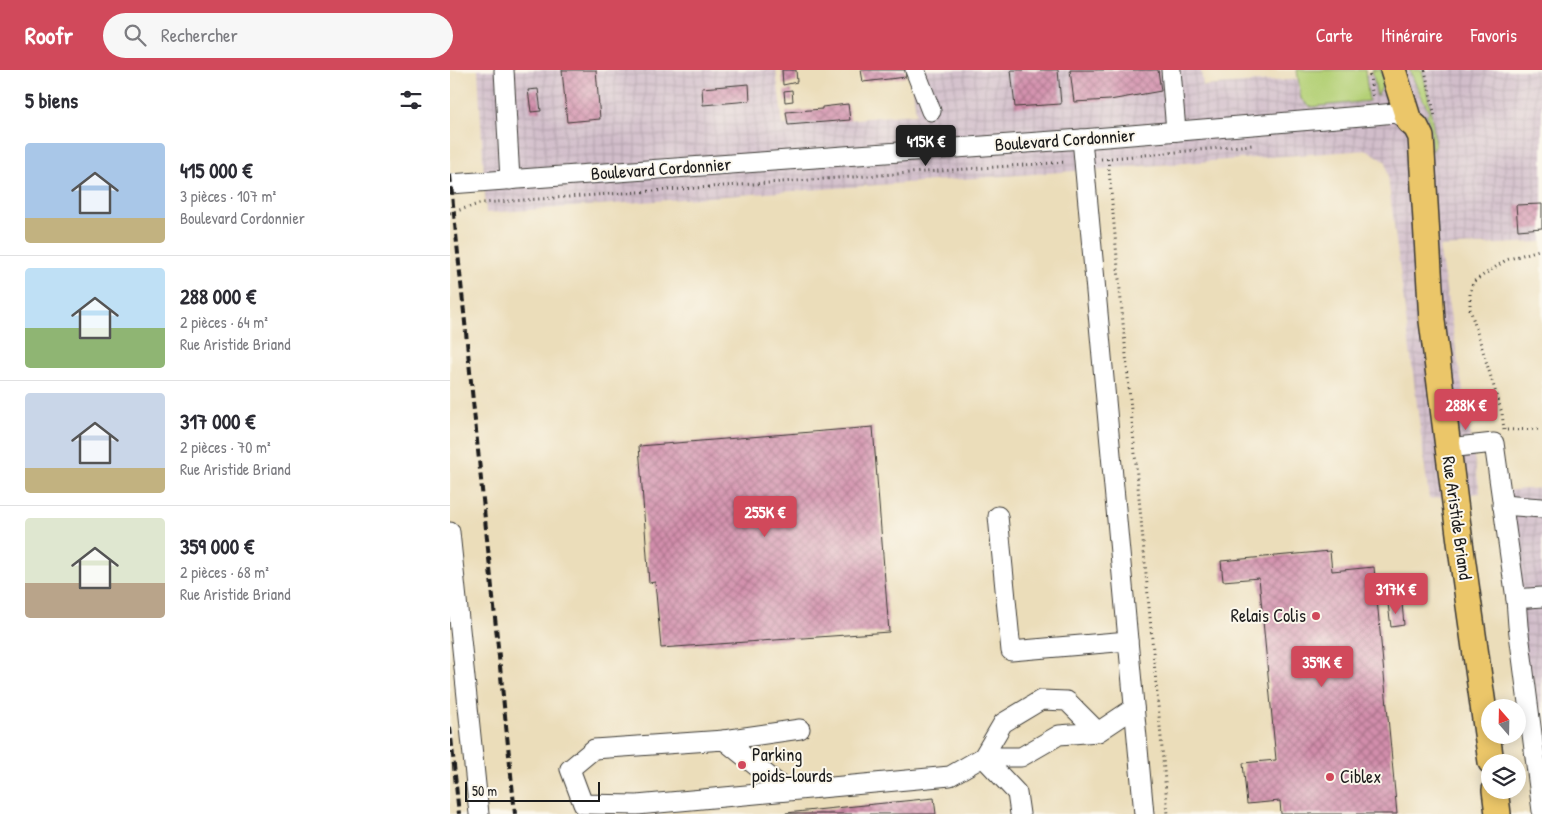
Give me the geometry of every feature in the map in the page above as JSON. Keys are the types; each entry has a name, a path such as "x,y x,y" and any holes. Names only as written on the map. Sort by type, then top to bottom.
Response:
{"main road":[{"name":"Rue Aristide Briand","path":"1394,70 1409,121 1416,127 1421,137 1432,321 1490,754"},
{"path":"1496,799 1498,814"}],"street":[{"path":"504,70 510,180"},
{"path":"915,70 931,111"},
{"path":"1171,70 1176,131"},
{"name":"Boulevard Cordonnier","path":"450,184 1082,139 1395,113 1409,121"},
{"path":"1082,139 1144,814"},
{"path":"1448,448 1494,443 1516,598 1542,811"},
{"path":"1502,505 1542,508"},
{"path":"998,516 1011,652 1128,640"},
{"path":"450,532 480,814"},
{"path":"1516,598 1542,597"},
{"path":"800,729 724,740 594,749 570,769 582,809 950,776 983,757 1003,723 1041,700 1067,701 1098,732"},
{"path":"983,757 1021,757 1059,735 1098,732 1134,708"},
{"path":"724,740 787,791"},
{"path":"983,757 1017,793 1020,814"}],"path":[{"path":"1369,70 1373,101"},
{"path":"1425,70 1436,120"},
{"path":"450,213 482,203 1084,161 1255,145"},
{"path":"1108,159 1168,814"},
{"path":"1504,430 1502,413 1470,309 1470,293 1473,282 1506,260 1542,249"}],"shaded area":[{"path":"478,70 776,70 783,125 916,114 911,70 1201,70 1203,86 1429,70 1542,70 1542,242 1439,247 1480,493 1429,499 1386,162 1368,150 486,213"},
{"path":"1542,488 1542,814 1500,491"}],"green space":[{"path":"1297,70 1365,70 1369,101 1310,107 1301,99"},
{"path":"1372,70 1381,70 1382,74 1382,87 1377,96"},
{"path":"1409,70 1422,70 1433,128 1435,147 1431,152 1427,114 1429,112"}],"building":[{"path":"562,70 596,70 600,119 567,122"},
{"path":"782,70 796,70 797,82 783,85"},
{"path":"861,70 905,70 906,77 863,82"},
{"path":"1011,70 1058,70 1061,104 1015,107"},
{"path":"1070,70 1158,70 1161,91 1110,100 1074,102"},
{"path":"749,84 750,101 703,105 702,88"},
{"path":"538,89 541,111 531,112 528,90"},
{"path":"792,90 793,101 785,102 784,91"},
{"path":"848,104 850,120 788,125 786,112 822,109 822,107"},
{"path":"1542,204 1542,228 1518,230 1516,205"},
{"path":"873,427 889,632 661,648 655,582 649,583 639,446"},
{"path":"1330,551 1332,571 1374,567 1397,814 1281,814 1280,801 1247,804 1243,763 1276,760 1259,578 1223,581 1221,561"},
{"path":"1402,603 1404,625 1391,627 1388,604"},
{"path":"934,798 936,814 786,814 786,813"}],"railway":[{"path":"450,175 515,814"},
{"path":"450,727 459,814"}],"place":[{"name":"Relais Colis","path":"1316,616"},
{"name":"Parking poids-lourds","path":"742,765"},
{"name":"Ciblex","path":"1330,777"}]}
